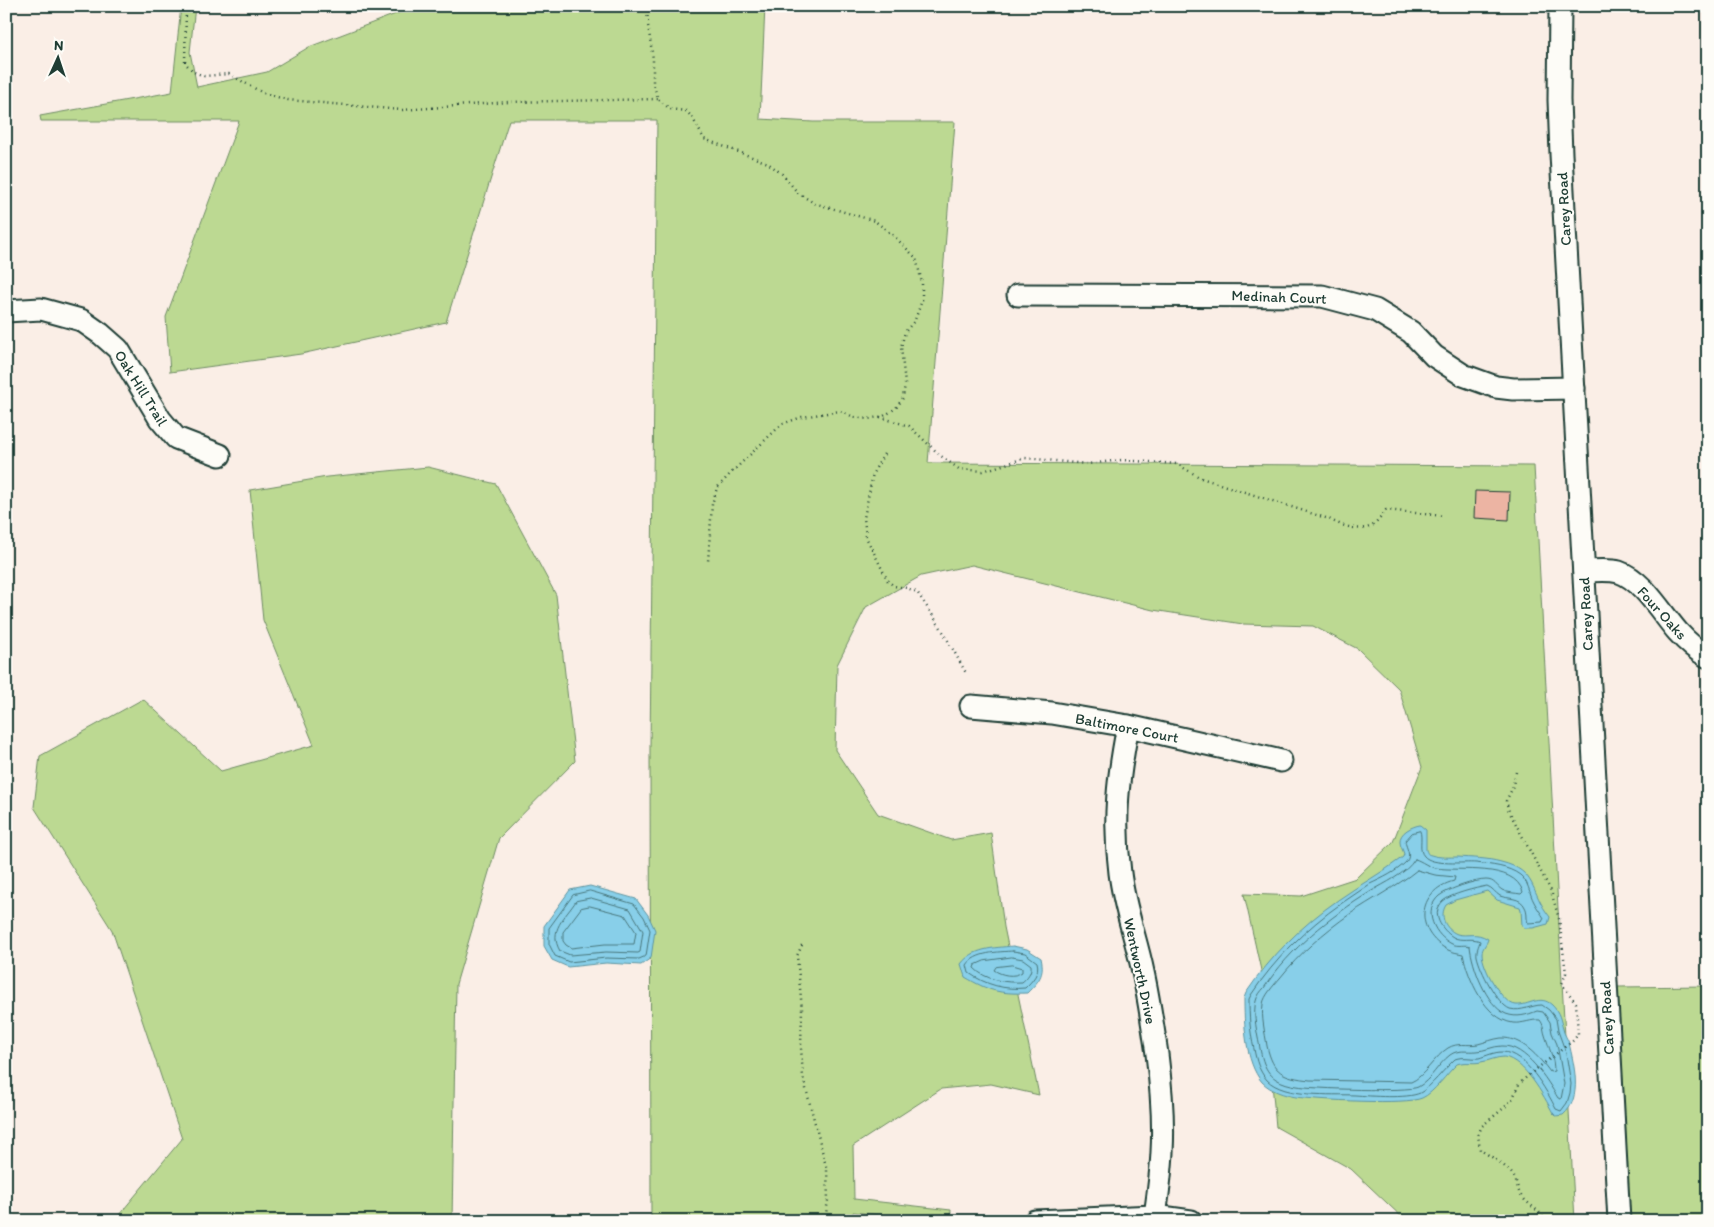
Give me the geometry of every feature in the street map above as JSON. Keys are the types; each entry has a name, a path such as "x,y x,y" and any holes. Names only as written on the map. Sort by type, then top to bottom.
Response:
{"street":[{"name":"Carey Road","path":"1560,6 1560,132 1618,1221"},
{"name":"Medinah Court","path":"1018,295 1322,296 1375,310 1411,332 1434,356 1462,376 1513,389 1574,388"},
{"name":"Oak Hill Trail","path":"6,311 42,309 80,320 101,334 118,348 160,419 176,438 220,455"},
{"name":"Four Oaks","path":"1584,571 1616,571 1630,578 1656,604 1679,633 1695,649 1708,657"},
{"name":"Baltimore Court","path":"971,706 1052,713 1128,726 1281,761"},
{"name":"Wentworth Drive","path":"1128,726 1116,805 1117,834 1120,873 1126,907 1143,971 1157,1055 1161,1098 1162,1152 1156,1216"},
{"path":"1035,1221 1156,1216 1191,1221"}],"path":[{"path":"186,6 185,63 194,72 204,76 229,74 263,93 288,100 402,110 509,102 658,99"},
{"path":"647,6 653,59 653,82 658,99 670,109 686,111 692,117 704,139 768,163 782,174 798,193 814,203 875,222 896,237 916,258 922,283 922,300 915,320 905,332 901,347 905,384 903,398 896,408 884,416 868,419 854,417 840,411 802,417 782,424 717,488 712,504 708,562"},
{"path":"879,417 909,426 941,456 960,470 983,471 1025,458 1087,464 1122,460 1177,464 1201,478 1329,519 1342,526 1360,528 1374,525 1386,510 1444,516"},
{"path":"884,454 873,473 864,518 866,537 888,581 894,586 917,592 941,628 966,673"},
{"path":"1516,772 1512,789 1506,800 1509,812 1551,891 1559,919 1566,973 1562,984 1576,1003 1578,1034 1574,1040 1519,1084 1513,1098 1482,1126 1478,1134 1480,1150 1490,1155 1514,1177 1517,1188 1523,1198 1542,1213 1545,1221"},
{"path":"802,945 797,956 802,1009 801,1047 803,1077 827,1170 828,1200 825,1221"}],"green space":[{"path":"181,6 195,6 190,52 197,87 267,72 309,47 401,12 411,6 765,6 760,119 813,122 955,122 928,463 1534,466 1575,1221 1406,1221 1351,1169 1276,1127 1262,975 1244,894 1301,896 1356,878 1393,842 1422,767 1399,689 1358,649 1313,626 1243,624 1153,610 972,565 921,576 866,607 837,665 835,750 878,814 951,840 991,833 1004,927 1039,1095 991,1084 941,1089 853,1146 854,1199 951,1210 950,1221 933,1221 853,1212 853,1221 651,1221 650,747 657,120 509,120 446,322 301,354 170,372 166,317 239,121 41,121 40,116 172,92"},
{"path":"428,467 496,484 556,595 575,761 499,838 456,984 452,1221 114,1221 182,1139 112,930 34,807 40,756 143,699 221,771 314,745 263,620 250,490 327,477"},
{"path":"1708,986 1708,1221 1630,1221 1618,987"}],"water":[{"path":"1420,825 1426,830 1426,850 1428,854 1441,857 1480,858 1501,862 1521,871 1532,883 1543,908 1550,917 1548,924 1524,928 1522,926 1520,907 1497,900 1487,891 1455,900 1446,905 1443,913 1446,926 1453,932 1461,935 1480,935 1488,939 1482,951 1485,967 1499,992 1505,998 1516,1005 1539,1000 1548,1002 1557,1011 1569,1043 1575,1071 1573,1100 1563,1115 1556,1116 1526,1072 1519,1065 1504,1057 1478,1063 1457,1064 1427,1095 1413,1100 1399,1101 1381,1102 1291,1096 1269,1088 1256,1074 1249,1053 1245,1030 1244,998 1246,993 1266,966 1312,920 1403,857 1400,838 1410,828"},
{"path":"590,886 636,899 648,915 655,930 651,958 641,965 606,963 568,967 552,960 544,946 544,926 570,890"},
{"path":"1013,946 1027,949 1041,958 1042,969 1040,977 1027,993 995,991 965,977 961,964 971,955 998,947"}],"building":[{"path":"1475,491 1510,492 1509,520 1474,518"}]}
